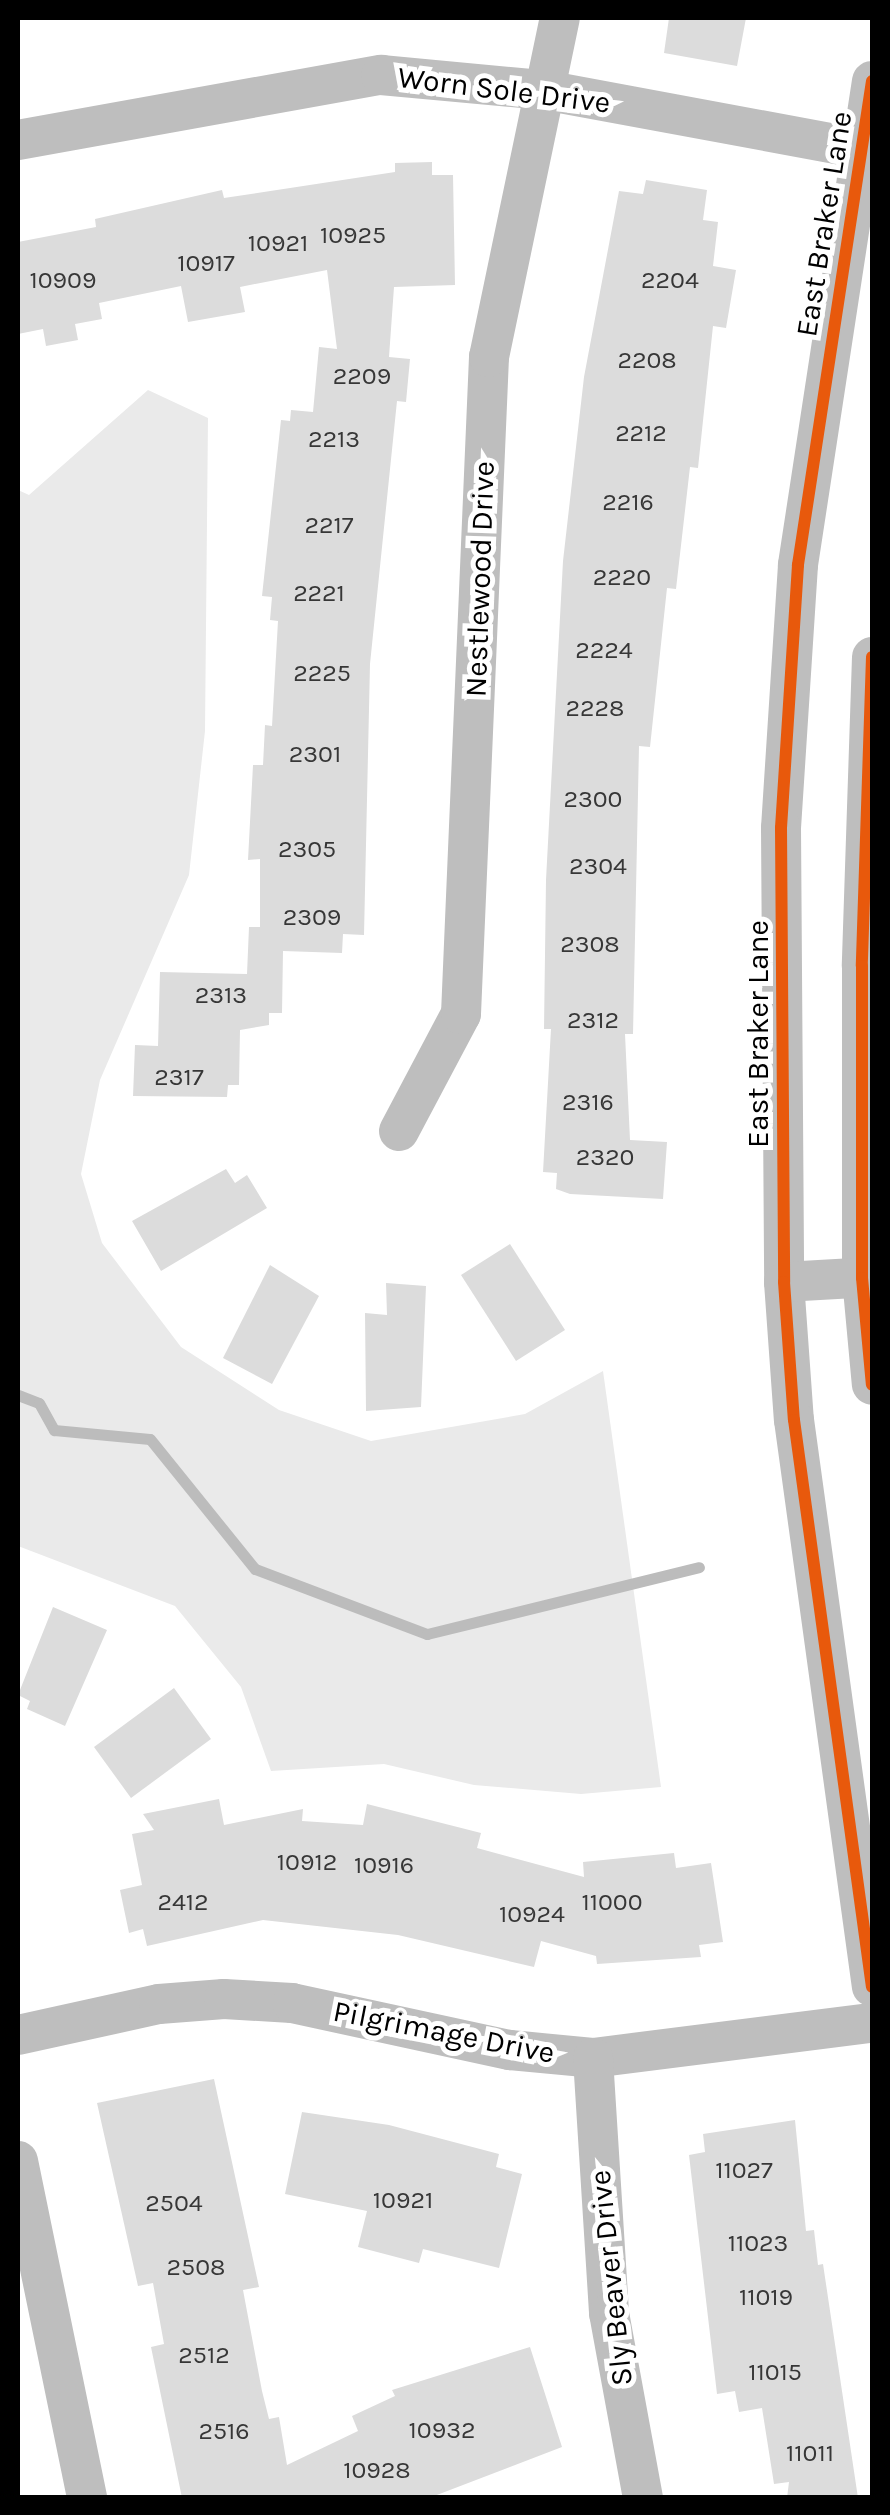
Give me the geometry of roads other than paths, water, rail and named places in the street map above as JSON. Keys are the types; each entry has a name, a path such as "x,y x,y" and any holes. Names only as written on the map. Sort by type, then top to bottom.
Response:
{"street":[{"name":"Nestlewood Drive","path":"399,1131 461,1014 489,358 560,18"},
{"name":"Worn Sole Drive","path":"18,140 381,75 544,90 866,150"},
{"name":"East Braker Lane","path":"872,81 866,150 798,565 781,828 784,1282 794,1420 872,1987"},
{"path":"872,657 862,966 872,1385"},
{"path":"784,1282 867,1277"},
{"name":"Pilgrimage Drive","path":"18,2035 159,2004 224,1998 325,2008 510,2050 593,2058 872,2022"},
{"name":"Sly Beaver Drive","path":"593,2058 609,2313 643,2498"},
{"path":"18,2161 87,2498"}],"waterway":[{"path":"18,1395 39,1403 54,1430 150,1439 255,1569 427,1634 699,1567"}]}
